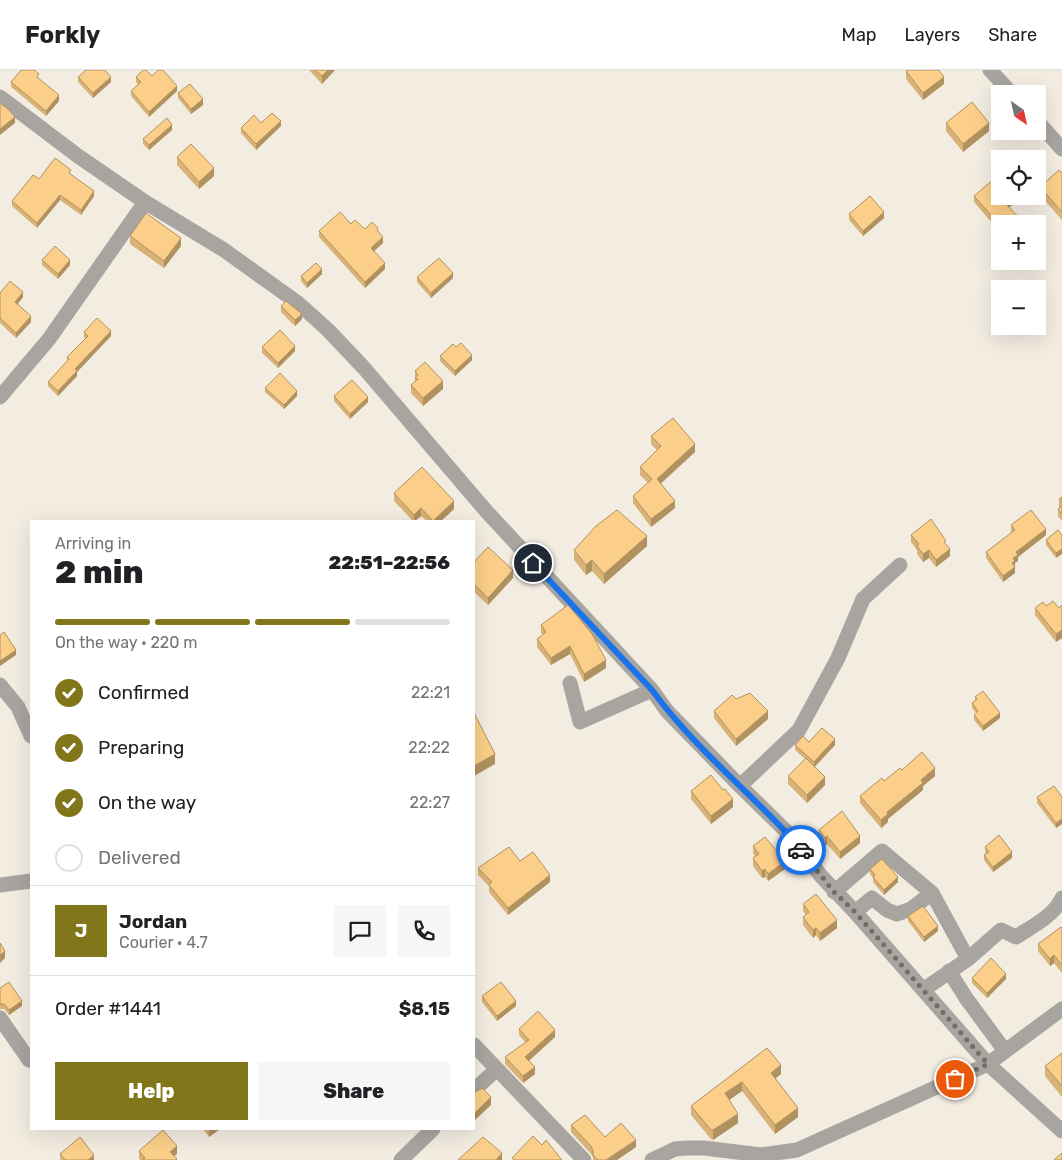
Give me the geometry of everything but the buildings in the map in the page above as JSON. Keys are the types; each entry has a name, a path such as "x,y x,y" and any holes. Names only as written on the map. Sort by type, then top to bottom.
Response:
{"street":[{"path":"990,70 1004,85"},
{"path":"0,97 78,156 145,202 224,250 298,303 328,330 364,368 499,526 652,690 667,710 789,834 834,892 855,912 988,1064 1062,1131"},
{"path":"1046,131 1062,149"},
{"path":"0,397 49,338 145,202"},
{"path":"740,786 799,730 838,658 863,599 900,566"},
{"path":"570,683 580,722 652,690"},
{"path":"0,685 18,707 30,734"},
{"path":"834,892 882,851 932,893 968,959"},
{"path":"0,885 30,881"},
{"path":"855,912 872,898 887,910 897,914 911,909 932,893"},
{"path":"923,990 968,959 1001,930 1016,937 1045,917 1060,903 1062,898"},
{"path":"949,971 966,998 1005,1051"},
{"path":"652,1160 675,1149 687,1148 704,1148 738,1157 797,1150 988,1064 1062,1009"},
{"path":"0,1018 29,1060"},
{"path":"475,1046 584,1160"},
{"path":"475,1089 497,1069"},
{"path":"401,1160 432,1130"}],"way so far":[{"path":"801,850 820,876 855,912 988,1064 955,1079"}],"route":[{"path":"533,563 652,690 667,710 789,834 801,850"}]}
